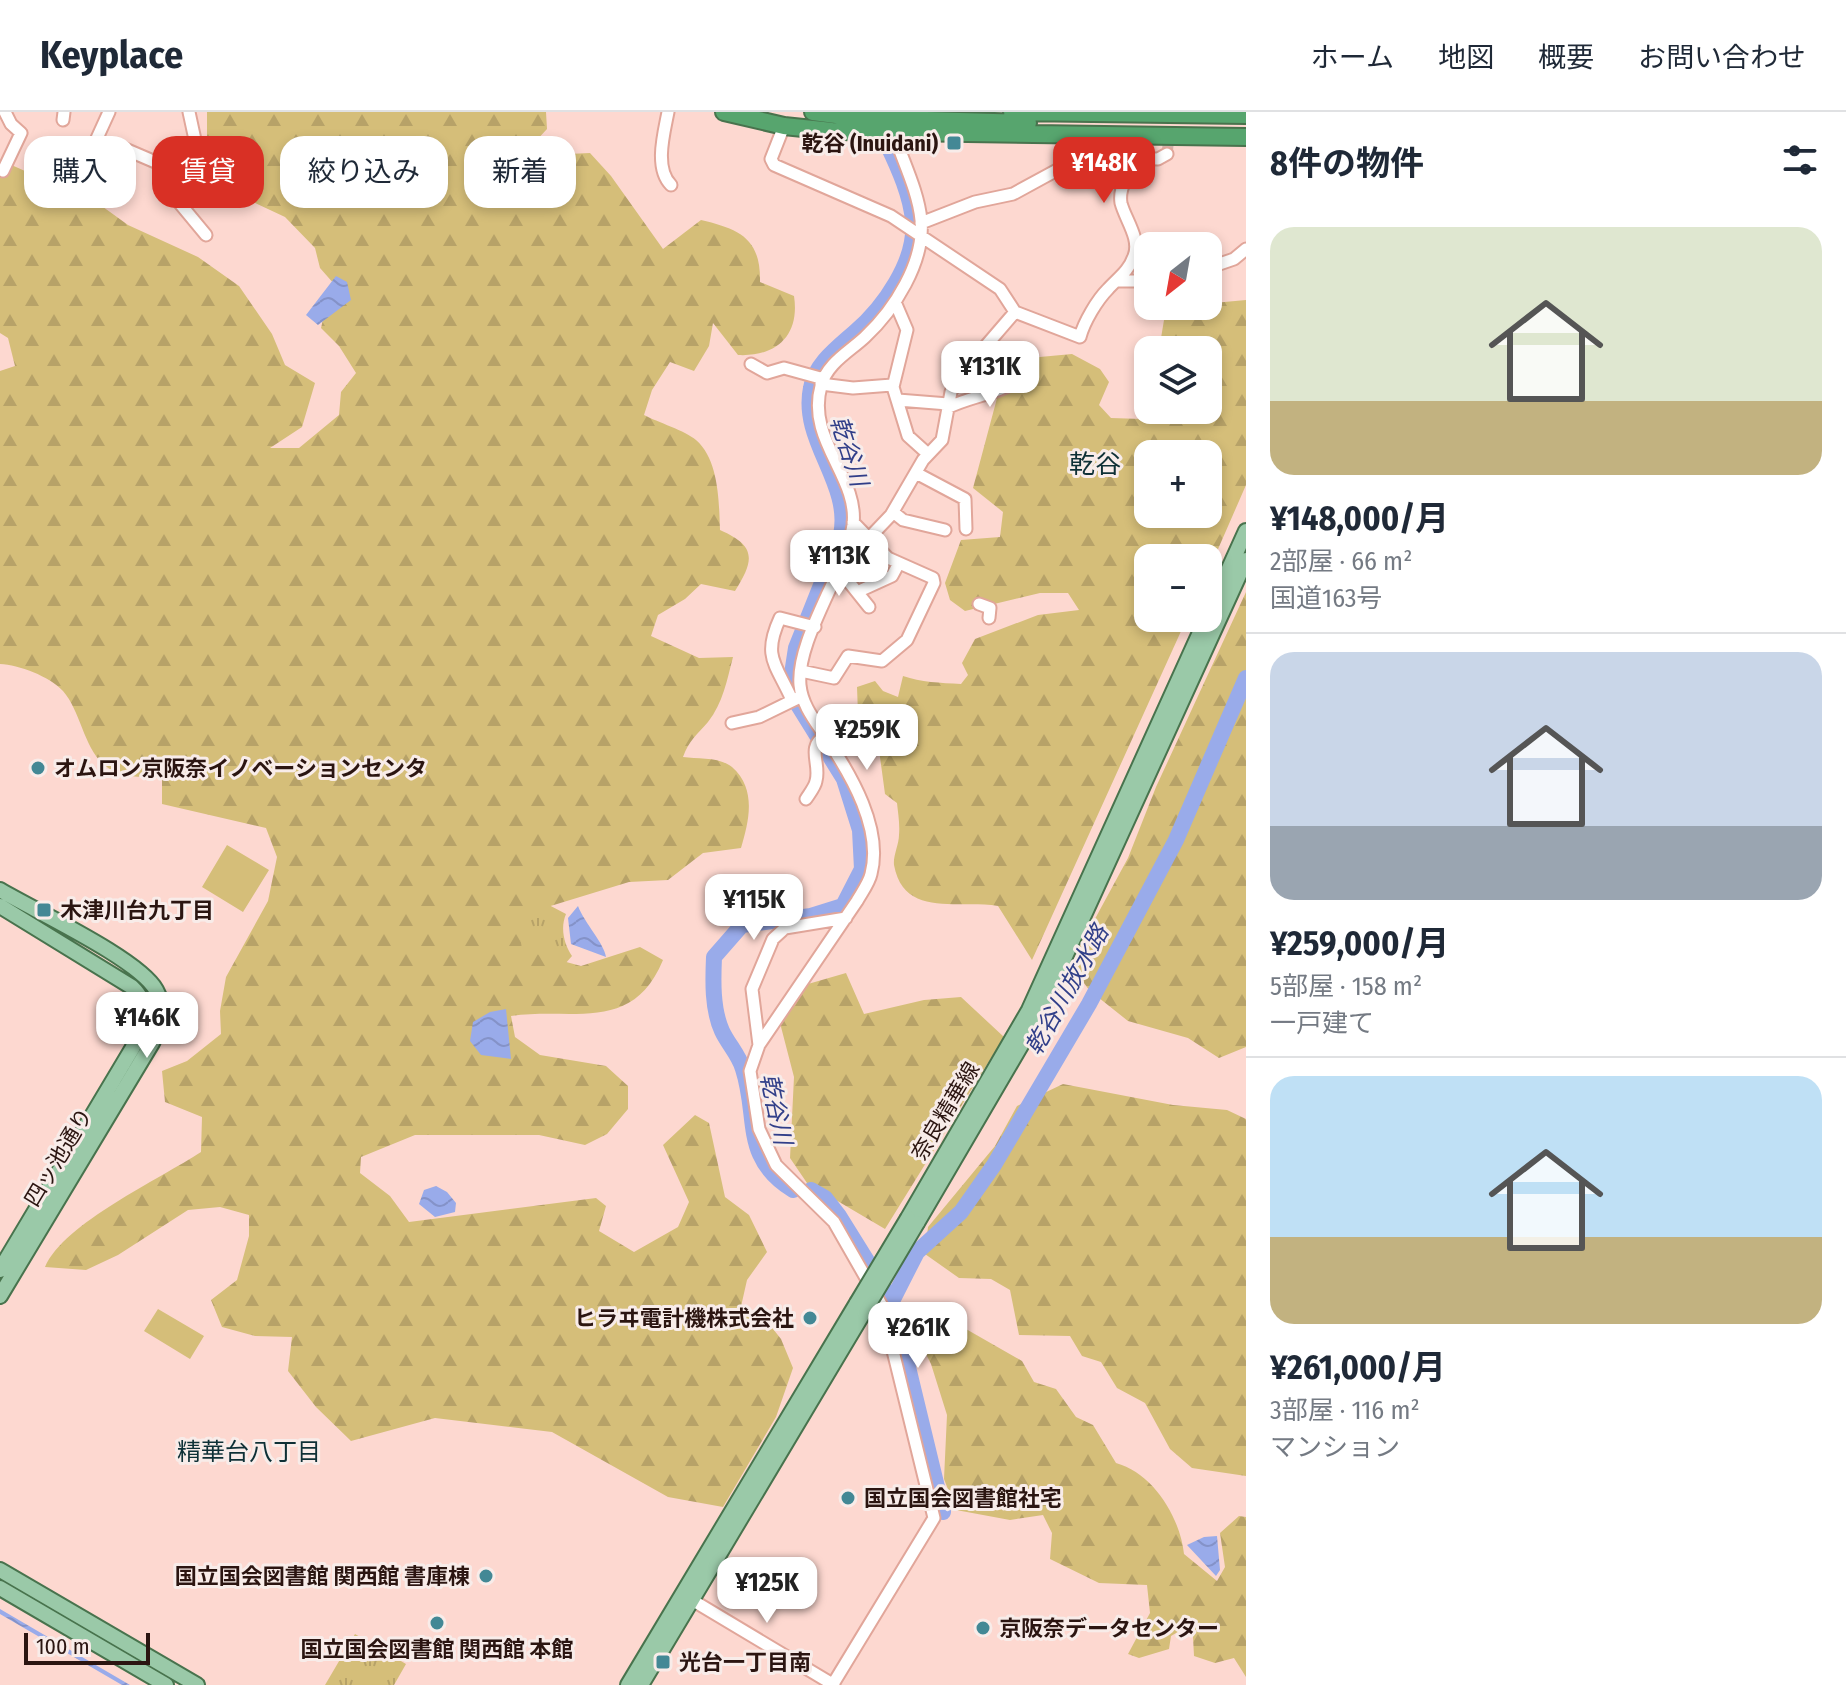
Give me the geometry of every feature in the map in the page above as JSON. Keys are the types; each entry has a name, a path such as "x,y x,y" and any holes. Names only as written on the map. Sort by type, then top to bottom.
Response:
{"highway":[{"path":"724,112 784,126 926,119 1220,132 1246,137"},
{"path":"813,112 1111,135 1220,132 1246,128"},
{"path":"926,119 980,112"},
{"path":"1010,112 1246,115"},
{"path":"1111,135 1129,142 1246,147"}],"main road":[{"name":"奈良精華線","path":"912,1220 1029,1010 1246,531"},
{"name":"奈良精華線","path":"628,1685 687,1597 912,1220 1037,1018 1246,560"},
{"name":"四ッ池通り","path":"0,890 140,972 158,993 162,1018 152,1043 0,1270"},
{"name":"四ッ池通り","path":"0,906 132,987 144,1002 146,1012 145,1022 132,1049 10,1255 0,1296"},
{"path":"0,1570 197,1685"},
{"path":"0,1588 166,1685"},
{"name":"奈良精華線","path":"641,1685 687,1597"}],"street":[{"path":"3,171 21,133 5,112"},
{"path":"109,112 93,143 100,152 118,146 152,162"},
{"path":"189,112 194,136"},
{"path":"668,112 661,147 663,176 671,185"},
{"path":"797,698 810,625 837,567 853,522 847,488 823,438 818,405 819,378 883,320 911,271 921,228 890,120"},
{"path":"784,126 771,159 774,165 921,228 1000,289 1015,312 1080,337 1105,292 1119,281 1136,253 1135,238 1121,200 1121,186 1132,168 1132,156"},
{"path":"921,228 975,202 1013,194 1081,157 1158,159 1167,154"},
{"path":"184,208 206,235"},
{"path":"1222,263 1234,259 1246,249"},
{"path":"1119,281 1134,281"},
{"path":"895,302 907,330 892,385 908,436 928,454"},
{"path":"870,537 893,512 928,454 942,440 948,406 959,377 1015,312"},
{"path":"751,364 767,373 784,368 853,388 892,385"},
{"path":"898,400 948,406 968,396 1008,388 1015,382"},
{"path":"916,473 965,499 966,529"},
{"path":"893,512 903,520 945,530"},
{"path":"801,671 834,678 848,656 880,662 907,640 934,580 920,570 888,558 853,522"},
{"path":"857,592 892,576 899,563"},
{"path":"837,567 869,607"},
{"path":"979,604 990,608 989,618"},
{"path":"687,1597 833,1685 934,1518 882,1306 834,1222 776,1165 759,1129 750,1071 759,1045 871,877 873,841 852,782 770,657 771,639 780,618 810,625"},
{"path":"732,723 759,717 797,698"},
{"path":"806,799 817,779 814,749 822,738"},
{"path":"759,1045 752,989 773,939 785,928 846,918"}],"green space":[{"path":"207,112 546,112 547,129 540,136 464,136 464,208 576,208 576,154 590,153 611,176 663,249 701,220 726,227 752,245 757,255 760,282 794,296 795,310 789,332 783,341 764,352 738,355 713,323 709,346 694,371 670,362 652,390 644,415 685,433 704,448 716,482 720,530 740,542 748,554 749,562 735,591 701,584 685,599 658,615 651,636 699,658 733,657 717,707 683,757 721,762 732,767 740,776 749,806 741,848 703,853 668,880 629,882 544,908 519,926 522,950 581,966 640,947 663,960 650,983 635,999 618,1008 579,1014 511,1016 515,1037 540,1055 606,1066 628,1086 628,1109 607,1134 585,1145 539,1135 415,1135 361,1157 360,1173 390,1196 409,1222 596,1198 606,1206 599,1231 634,1252 678,1227 689,1202 663,1145 695,1115 709,1123 725,1197 749,1215 767,1252 747,1280 740,1311 762,1315 781,1339 793,1368 776,1417 723,1507 668,1497 552,1432 435,1418 351,1441 316,1407 288,1371 292,1337 255,1336 222,1327 211,1300 237,1280 249,1236 249,1215 220,1207 188,1210 118,1255 86,1270 45,1267 55,1251 92,1218 201,1152 202,1117 165,1102 162,1071 187,1061 221,1034 220,1011 226,977 268,901 277,857 266,828 162,804 162,776 129,776 107,767 91,748 76,712 63,691 33,672 0,664 0,371 15,366 8,338 0,333 0,168 7,163 24,171 24,208 105,208 128,225 198,257 239,286 272,334 285,365 315,383 302,427 270,448 299,448 339,415 341,392 356,373 339,346 321,328 325,311 342,293 320,268 315,248 285,217 264,207 264,136 207,136"},
{"path":"1246,300 1246,485 1220,544 1134,544 1134,632 1181,632 1032,960 998,906 921,900 909,893 900,882 894,865 899,831 897,803 885,794 875,720 858,714 857,687 875,681 883,691 898,697 903,676 961,684 968,675 962,663 975,639 1038,615 1079,610 1068,593 1040,593 965,611 950,600 945,583 961,540 1000,537 1003,512 973,488 1000,387 1029,358 1072,354 1100,369 1109,382 1099,405 1111,418 1134,419 1134,424 1222,424 1222,336 1161,336 1164,320 1222,320 1222,302"},
{"path":"1246,592 1246,1047 1219,1058 1188,1038 1128,1021 1089,990 1074,969 1077,952 1128,858 1156,787"},
{"path":"227,845 269,870 243,912 202,887"},
{"path":"547,904 566,914 564,936 572,956 565,964 514,950 510,922"},
{"path":"846,973 864,1014 924,1000 961,997 1004,1037 885,1229 807,1183 790,1158 794,1077 780,1023 808,984"},
{"path":"1063,1084 1173,1105 1227,1110 1246,1119 1246,1476 1192,1468 1170,1449 1145,1403 1117,1388 1101,1362 1082,1356 1070,1336 1019,1335 1010,1290 991,1279 959,1278 925,1254 928,1227 995,1146 1017,1106"},
{"path":"158,1309 204,1336 190,1359 144,1331"},
{"path":"919,1318 952,1321 1022,1361 1034,1382 1056,1389 1076,1417 1093,1425 1116,1463 1142,1476 1153,1486 1177,1526 1184,1554 1217,1581 1225,1567 1220,1533 1239,1516 1246,1517 1246,1677 1234,1658 1215,1663 1194,1656 1193,1637 1183,1629 1171,1636 1169,1649 1139,1658 1128,1654 1150,1613 1147,1585 1099,1583 1050,1559 1052,1533 1043,1515 1010,1520 956,1510 944,1479 947,1415 931,1364 914,1330"},
{"path":"355,1634 406,1664 394,1685 325,1685"}],"water":[{"path":"336,276 347,282 351,300 318,325 306,315"},
{"path":"578,906 606,957 571,944 568,918"},
{"path":"506,1009 511,1059 481,1055 470,1041 473,1022 490,1012"},
{"path":"436,1186 447,1192 456,1203 455,1212 435,1217 419,1204 424,1190"},
{"path":"1217,1536 1220,1570 1216,1576 1187,1545 1204,1537"},
{"path":"0,1609 130,1685 122,1685 0,1614"}],"waterway":[{"name":"乾谷川","path":"793,1190 777,1178 759,1151 743,1069 722,1031 716,1013 714,957 742,925 811,916 843,906 862,869 860,830 844,779 795,700 792,674 796,648 841,535 839,498 813,426 810,407 813,379 828,357 866,322 887,297 904,267 913,236 910,202 888,146"},
{"name":"乾谷川放水路","path":"892,1301 917,1252 961,1212 994,1165 1089,1004 1176,840 1246,678"},
{"name":"乾谷川","path":"811,1190 825,1198 839,1216 892,1301 943,1512"}],"tunnel":[{"path":"1167,154 1172,112"}],"place":[{"name":"乾谷 (Inuidani)","path":"954,143"},
{"name":"オムロン京阪奈イノベーションセンタ","path":"38,768"},
{"name":"木津川台九丁目","path":"44,910"},
{"name":"ヒラヰ電計機株式会社","path":"810,1318"},
{"name":"国立国会図書館社宅","path":"848,1498"},
{"name":"国立国会図書館 関西館 書庫棟","path":"486,1576"},
{"name":"国立国会図書館 関西館 本館","path":"437,1623"},
{"name":"京阪奈データセンター","path":"983,1628"},
{"name":"光台一丁目南","path":"663,1662"}],"district":[{"name":"乾谷","path":"1095,464"},
{"name":"精華台八丁目","path":"249,1452"}]}
